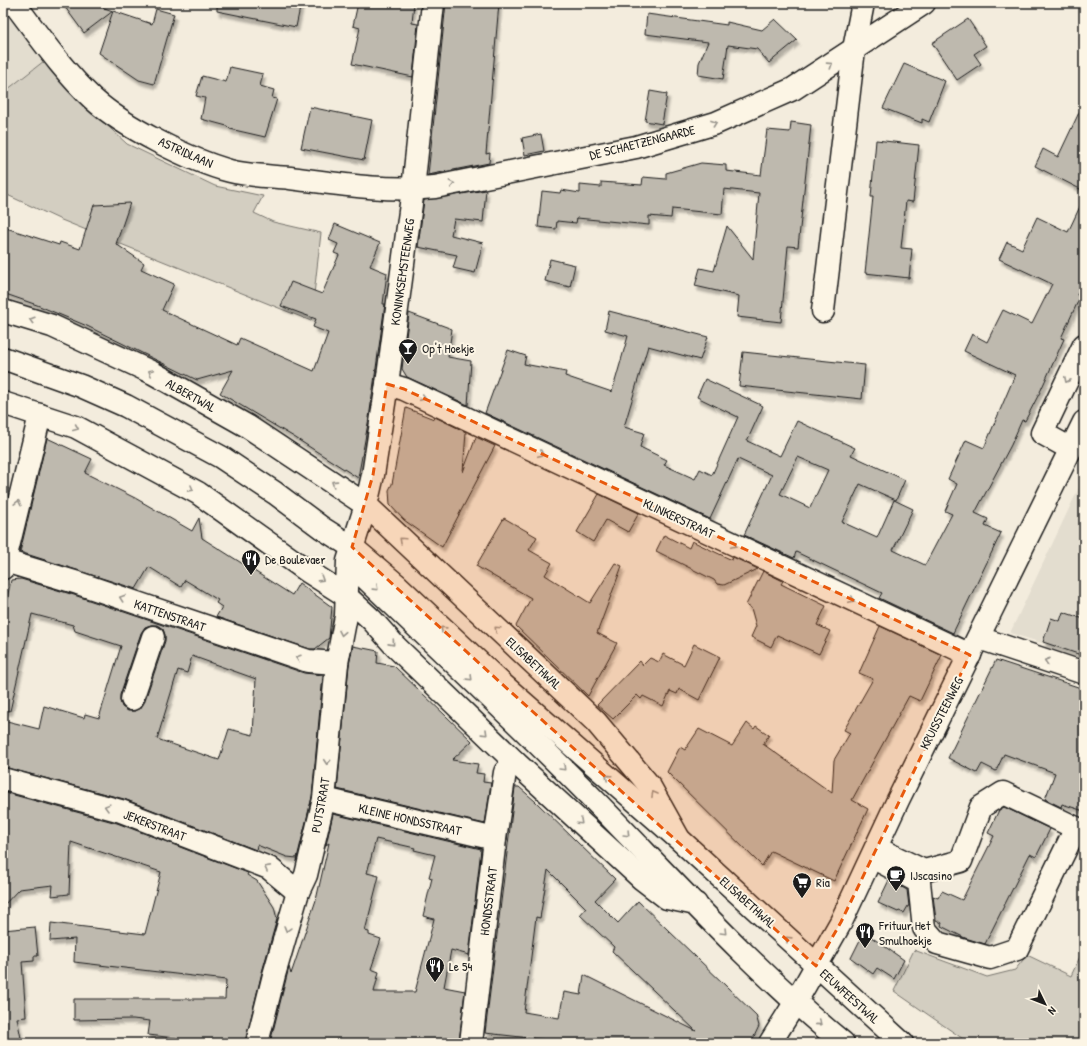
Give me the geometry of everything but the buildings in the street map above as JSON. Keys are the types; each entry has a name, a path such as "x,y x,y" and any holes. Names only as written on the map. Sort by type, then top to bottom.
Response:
{"street":[{"name":"ASTRIDLAAN","path":"14,3 59,63 93,99 137,129 179,151 230,171 374,189 413,189"},
{"name":"KONINKSEMSTEENWEG","path":"350,554 366,505 373,475 387,384 413,189 433,3"},
{"path":"822,311 854,49 863,3"},
{"name":"DE SCHAETZENGAARDE","path":"413,189 435,187 636,147 716,123 793,89 924,3"},
{"name":"ALBERTWAL","path":"3,311 52,326 153,373 247,426 366,505"},
{"path":"1071,449 1042,433 1084,345"},
{"path":"3,358 81,386 126,406 221,457 275,493 322,528 350,554 408,618 536,741 795,1003 843,1043"},
{"name":"KLINKERSTRAAT","path":"387,384 404,389 974,647 1084,673"},
{"path":"3,402 76,427 198,493 309,572 346,595 372,620 396,647 515,762 641,878 668,898 696,904"},
{"path":"4,564 40,414"},
{"name":"KRUISSTEENWEG","path":"770,1043 795,1003 841,922 898,800 1084,422"},
{"name":"ELISABETHWAL","path":"366,505 596,722 649,785 680,840"},
{"name":"ELISABETHWAL","path":"350,554 398,586 502,684 680,840 816,966"},
{"name":"PUTSTRAAT","path":"257,1043 274,975 298,892 306,875 324,799 337,664 346,616 346,595 350,554"},
{"name":"KATTENSTRAAT","path":"4,564 78,583 158,623 308,661 337,664"},
{"path":"372,620 408,618"},
{"path":"132,699 158,623"},
{"name":"HONDSSTRAAT","path":"471,1043 495,839 505,772 515,762"},
{"name":"JEKERSTRAAT","path":"3,779 136,817 268,868 298,892"},
{"path":"1003,793 1076,828 1017,949 990,958 937,943 924,928 920,882 874,852 924,871 961,861 981,807 1003,793"},
{"name":"KLEINE HONDSSTRAAT","path":"324,799 495,839"},
{"name":"EEUWFEESTWAL","path":"816,966 902,1043"}],"highlighted area":[{"path":"387,384 404,389 970,655 841,922 816,966 352,547 373,475"}],"shaded area":[{"path":"3,9 44,61 3,93"},
{"path":"44,61 96,115 127,144 215,186 263,196 254,213 273,222 321,233 311,321 59,219 3,193 3,93"},
{"path":"1084,477 1084,656 1010,633"},
{"path":"3,486 13,491 3,528"},
{"path":"1084,948 1084,1043 969,1043 894,991 914,950 987,977 1015,970 1027,955 1071,976"}],"place":[{"name":"Op't Hoekje","path":"408,365"},
{"name":"De Boulevaer","path":"251,576"},
{"name":"IJscasino","path":"896,892"},
{"name":"Ria","path":"802,899"},
{"name":"Frituur Het Smulhoekje","path":"865,949"},
{"name":"Le 54","path":"435,983"}]}
